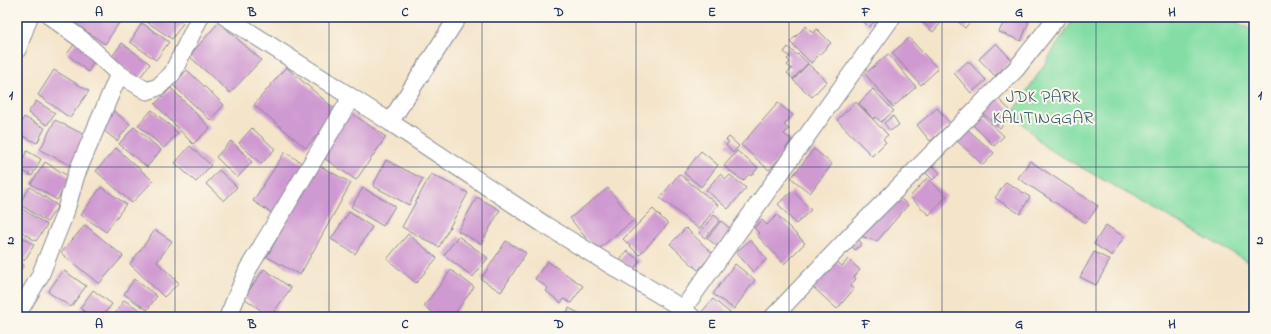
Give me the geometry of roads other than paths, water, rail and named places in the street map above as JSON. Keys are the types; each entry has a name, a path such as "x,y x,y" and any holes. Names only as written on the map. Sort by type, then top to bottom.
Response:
{"street":[{"path":"17,50 29,17"},
{"path":"51,17 81,39 119,74 147,91 158,87 172,74 200,17"},
{"path":"226,17 390,122 545,225 687,313 892,17"},
{"path":"390,122 458,17"},
{"path":"773,317 852,234 1016,69 1056,17"},
{"path":"17,315 40,276 65,213 76,175 119,74"},
{"path":"228,317 248,269 351,98"}],"park label":[{"name":"JDK PARK KALITINGGAR","path":"1043,108"}]}
